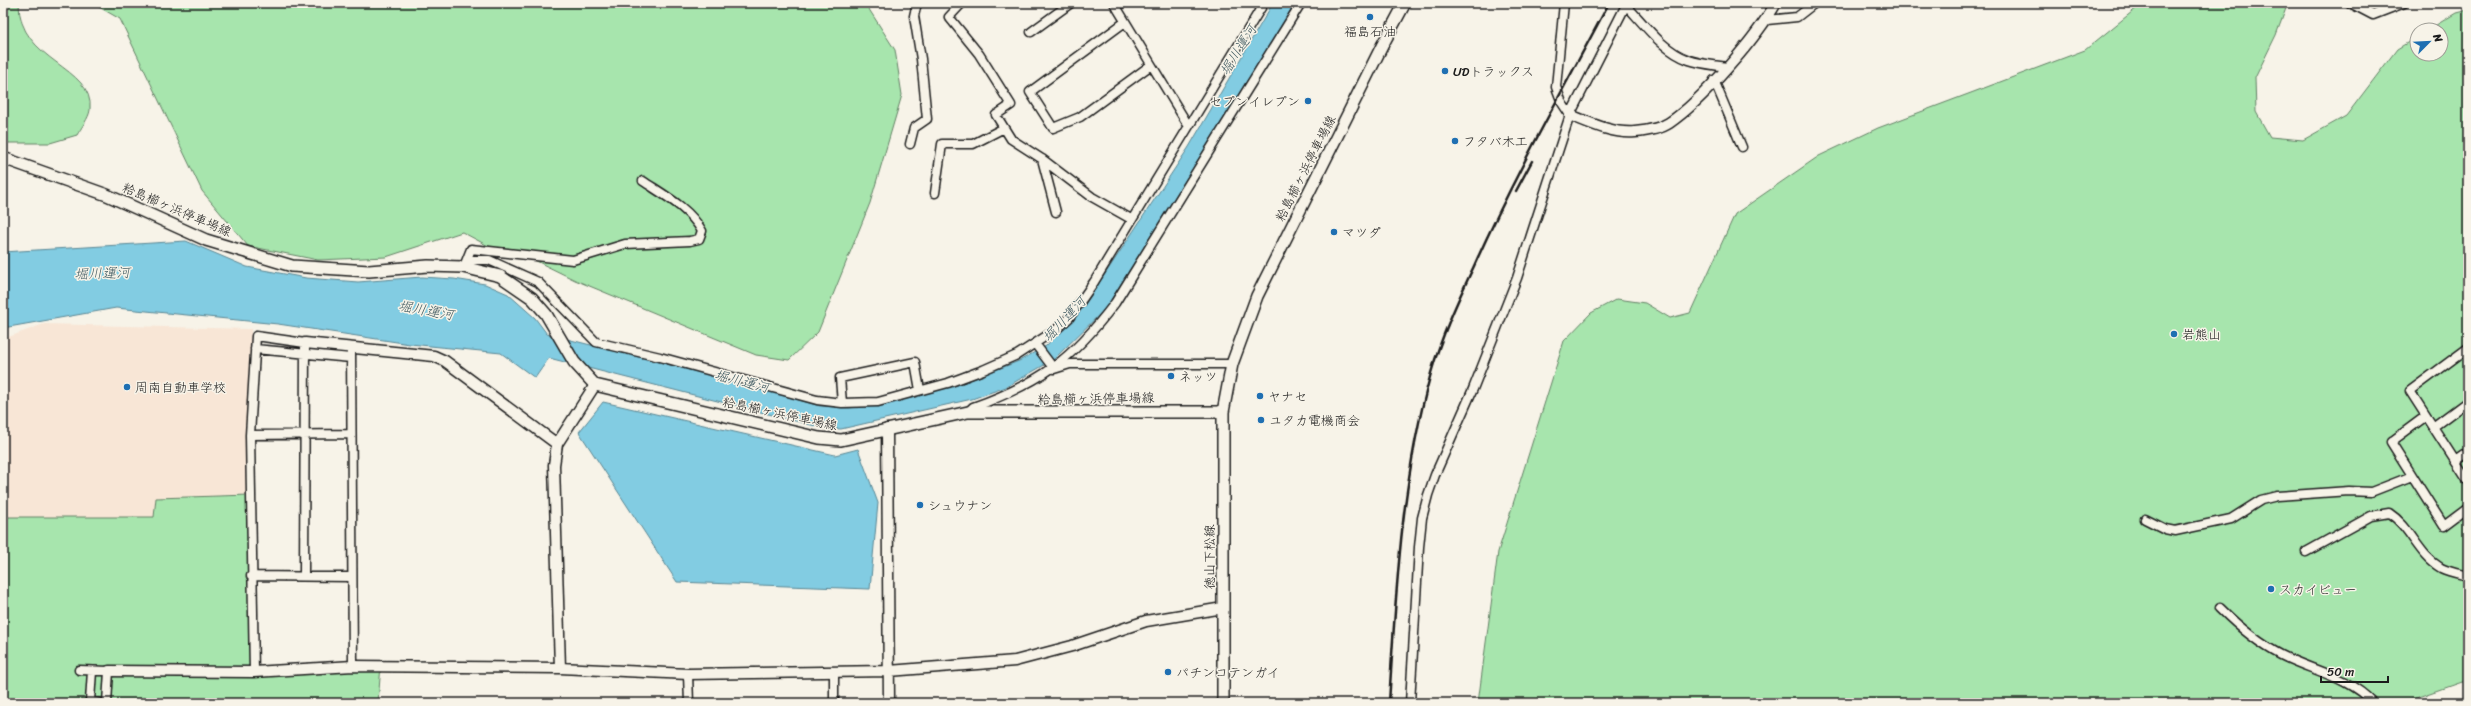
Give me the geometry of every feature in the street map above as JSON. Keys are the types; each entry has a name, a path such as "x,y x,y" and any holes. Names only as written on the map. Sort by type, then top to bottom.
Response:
{"main road":[{"name":"粭島櫛ヶ浜停車場線","path":"3,158 107,195 206,240 292,266 369,271 465,263 500,276 532,298 546,314 556,332 591,382 819,438 840,440 968,412 1223,412 1232,364 1257,296 1405,3"},
{"name":"徳山下松線","path":"1223,412 1223,703"}],"street":[{"path":"910,144 914,128 927,119 921,59 914,16 917,3"},
{"path":"962,3 948,17 978,54 1011,105 996,115 1011,139 1042,159 1092,197 1131,220"},
{"path":"1031,32 1071,3"},
{"path":"1114,3 1188,125"},
{"path":"465,263 489,260 538,282 596,342 660,357 817,400 842,403 878,402 948,383 983,370 1037,346 1068,318 1094,282 1188,125 1264,3"},
{"path":"968,412 973,407 1024,386 1052,367 1079,346 1115,303 1301,3"},
{"path":"1564,3 1556,87 1562,103 1570,115 1605,128 1632,133 1651,130 1668,124 1684,111 1726,67 1767,20 1776,3"},
{"path":"1767,20 1797,17 1815,3"},
{"path":"2350,3 2373,15 2404,3"},
{"path":"1410,703 1422,518 1435,475 1473,389 1517,278 1570,115 1627,4 1650,31 1679,55 1689,60 1726,67"},
{"path":"1125,22 1030,92 1054,128 1080,117 1151,65"},
{"path":"1714,80 1742,147"},
{"path":"934,193 942,144 973,144 1004,128"},
{"path":"1042,159 1056,212"},
{"path":"465,263 471,249 573,260 625,244 690,241 699,239 702,231 698,224 682,208 643,181"},
{"path":"254,672 250,435 256,336 305,348"},
{"path":"1037,346 1052,367"},
{"path":"255,349 305,348 351,353 434,356 445,361 557,444"},
{"path":"304,576 303,434 305,348"},
{"path":"2468,348 2410,391 2468,481"},
{"path":"351,353 350,434 352,666"},
{"path":"842,403 840,378 915,362 920,390"},
{"path":"1052,367 1070,364 1232,364"},
{"path":"560,668 554,465 557,444 591,382"},
{"path":"2433,427 2468,401"},
{"path":"2426,416 2391,442 2444,526 2468,508"},
{"path":"887,429 889,703"},
{"path":"250,435 350,434"},
{"path":"2455,461 2468,452"},
{"path":"2145,519 2165,529 2175,531 2231,519 2261,500 2277,496 2349,491 2372,492 2412,476"},
{"path":"2306,552 2372,516 2389,513 2401,520 2422,552 2442,568 2468,576"},
{"path":"252,576 352,577"},
{"path":"79,670 254,672 352,666 560,668 688,674 889,671 1015,661 1072,646 1146,621 1223,608"},
{"path":"2220,608 2239,627 2266,646 2290,659 2346,682 2373,703"},
{"path":"92,671 90,702 101,703"},
{"path":"107,703 109,671"},
{"path":"834,672 834,703"},
{"path":"688,674 688,703"}],"shaded area":[{"name":"周南自動車学校","path":"44,324 251,329 250,495 156,498 154,517 5,517 3,339"}],"green space":[{"path":"3,3 19,3 22,23 30,38 42,51 81,83 88,95 90,110 87,120 77,135 50,143 3,143"},
{"path":"92,3 865,3 895,50 902,95 870,203 818,332 789,360 756,355 575,280 520,253 494,249 462,232 386,257 318,260 248,246 202,191 120,19"},
{"path":"2143,3 2288,3 2276,35 2255,78 2256,112 2270,137 2303,140 2346,116 2397,49 2409,42 2409,62 2449,62 2449,22 2441,22 2456,13 2468,10 2468,680 2402,703 1478,703 1498,552 1564,341 1591,313 1617,299 1645,303 1670,318 1690,313 1735,214 1819,156 1878,128 2085,50"},
{"path":"250,495 254,672 381,665 378,703 3,703 3,505 5,517 154,517 156,498"}],"water":[{"name":"堀川運河","path":"1273,3 1295,3 1106,308 1053,360 1006,387 972,399 841,429 823,428 549,358 535,378 501,353 410,344 278,324 116,308 3,328 3,252 186,241 247,267 306,278 358,282 422,277 454,279 485,284 508,294 535,318 547,334 726,379 820,406 849,408 877,405 957,385 1019,361 1046,346 1084,306 1189,147"},
{"path":"603,402 835,455 858,449 878,503 870,589 677,582 579,432"}],"railway":[{"path":"1389,703 1397,578 1406,496 1421,414 1435,359 1456,305 1489,232 1539,133 1609,3"},
{"path":"1516,191 1532,161"}],"place":[{"name":"福島石油","path":"1370,17"},
{"name":"UDトラックス","path":"1445,71"},
{"name":"セブンイレブン","path":"1308,101"},
{"name":"フタバ木工","path":"1455,141"},
{"name":"マツダ","path":"1334,232"},
{"name":"岩熊山","path":"2174,334"},
{"name":"ネッツ","path":"1171,376"},
{"name":"周南自動車学校","path":"127,387"},
{"name":"ヤナセ","path":"1260,396"},
{"name":"ユタカ電機商会","path":"1261,420"},
{"name":"シュウナン","path":"920,505"},
{"name":"スカイビュー","path":"2271,589"},
{"name":"パチンコテンガイ","path":"1168,672"}]}
